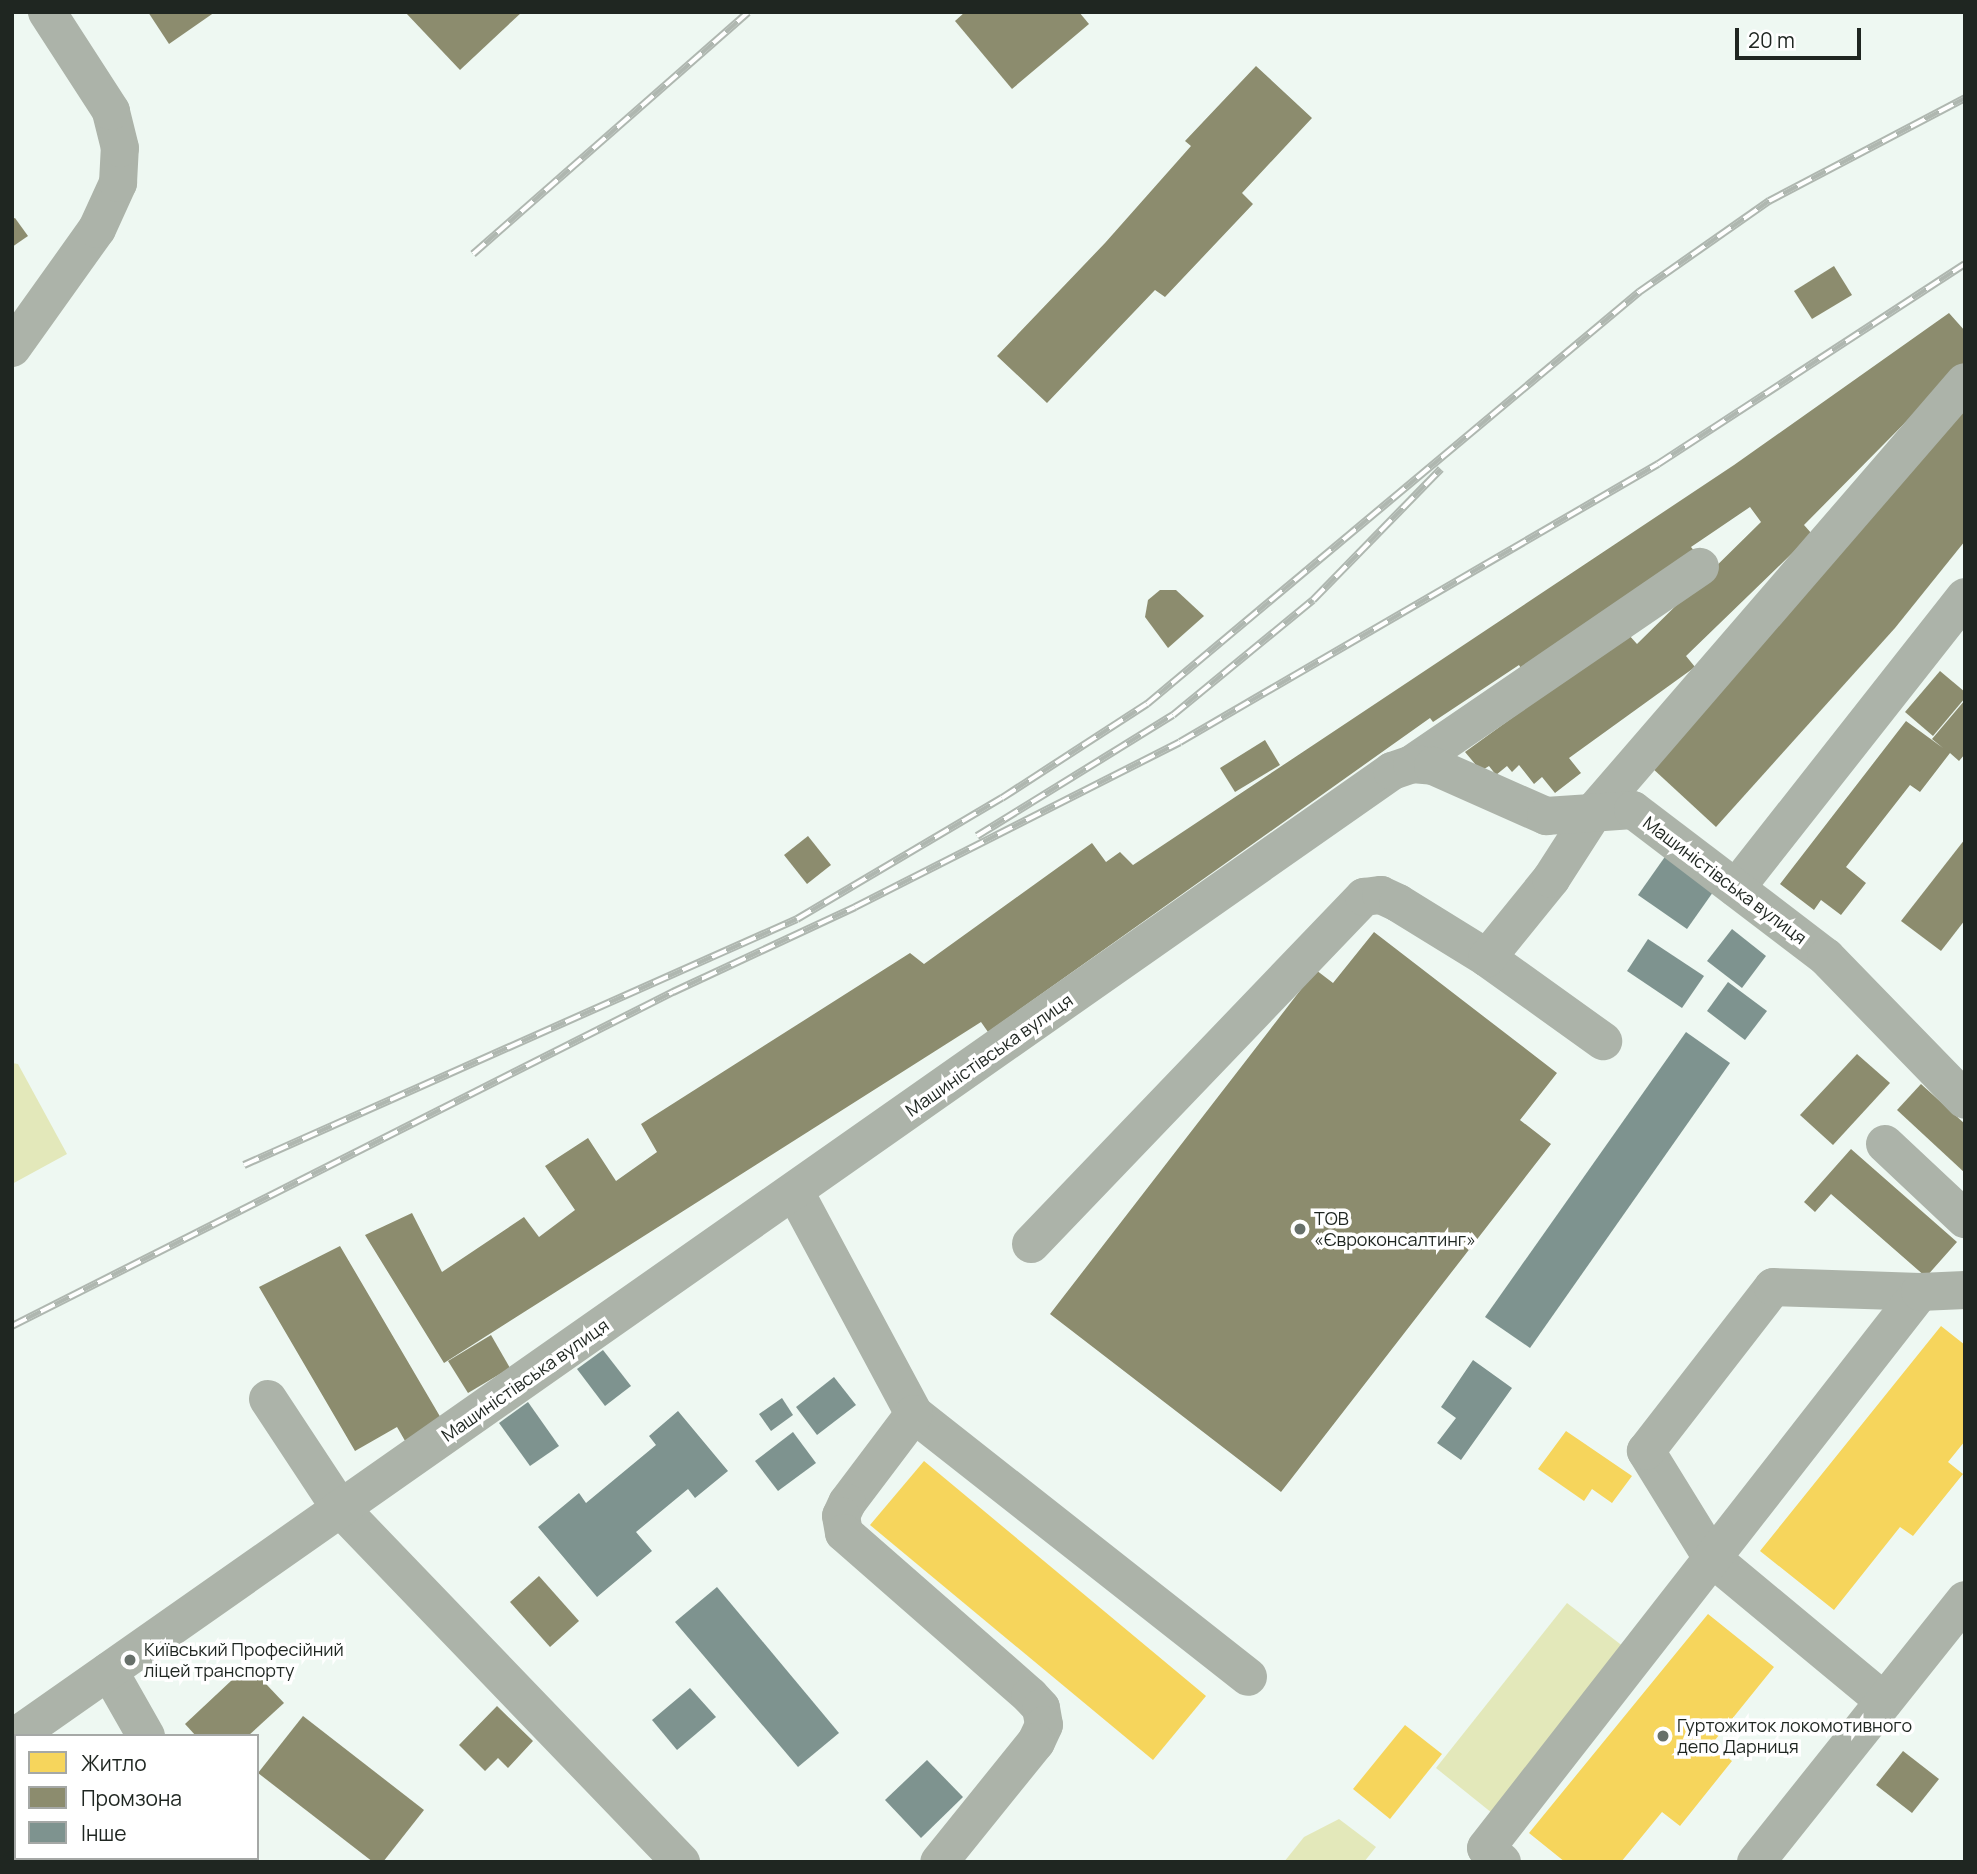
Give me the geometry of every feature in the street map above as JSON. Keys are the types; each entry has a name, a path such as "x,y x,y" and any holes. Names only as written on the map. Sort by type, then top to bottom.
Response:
{"street":[{"path":"12,348 96,229 118,183 120,148 111,111 47,12"},
{"path":"1487,958 1551,878 1596,809 1965,382"},
{"path":"1412,764 1700,567"},
{"path":"1736,888 1965,597"},
{"name":"Машиністівська вулиця","path":"19,1734 1392,771 1412,764 1433,766 1546,816 1596,809 1633,810 1826,957 1965,1100"},
{"path":"1031,1244 1364,897 1381,895 1398,902 1487,958 1603,1041"},
{"path":"1885,1144 1965,1219"},
{"path":"795,1192 915,1414 1248,1677"},
{"path":"1884,1701 1712,1558 1646,1451 1773,1287 1920,1292 1965,1290"},
{"path":"1502,1862 1486,1848 1920,1292"},
{"path":"268,1399 340,1508 681,1862"},
{"path":"915,1414 847,1503 841,1516 844,1532 1030,1696 1041,1708 1044,1725 1036,1742 939,1862"},
{"path":"1756,1862 1965,1600"},
{"path":"108,1671 145,1734"}],"green space":[{"path":"12,1063 18,1064 67,1154 12,1184"},
{"path":"1567,1603 1624,1647 1492,1813 1436,1768"},
{"path":"1339,1819 1376,1847 1364,1862 1284,1862 1304,1837"}],"building: Житло":[{"path":"1941,1326 1965,1345 1965,1441 1948,1462 1963,1474 1913,1536 1900,1527 1834,1610 1760,1551"},
{"path":"1566,1431 1632,1476 1612,1503 1592,1489 1584,1501 1538,1469"},
{"path":"924,1461 1206,1696 1153,1760 870,1525"},
{"name":"Гуртожиток локомотивного депо Дарниця","path":"1708,1614 1774,1667 1711,1745 1732,1761 1680,1826 1662,1812 1621,1862 1565,1862 1529,1833"},
{"path":"1405,1725 1442,1754 1390,1819 1353,1789"}],"building: Промзона":[{"path":"148,12 215,12 169,44"},
{"path":"405,12 522,12 460,70"},
{"path":"965,12 1079,12 1089,24 1012,89 955,21"},
{"path":"1256,66 1312,118 1242,193 1253,204 1165,297 1155,290 1047,403 997,356 1105,243 1191,146 1185,141"},
{"path":"15,218 28,236 12,247 12,219"},
{"path":"1834,266 1852,295 1812,319 1794,291"},
{"path":"1949,313 1965,331 1965,362 1804,525 1812,534 1686,656 1695,667 1569,758 1581,773 1555,793 1542,777 1534,784 1519,765 1512,772 1507,766 1496,775 1489,766 1481,771 1465,752 1628,634 1637,644 1761,522 1750,507 1691,547 1695,552 1522,670 1519,665 1433,722 1430,718 988,1032 981,1022 444,1363 365,1235 412,1213 442,1272 524,1217 539,1237 575,1210 545,1166 588,1138 616,1181 657,1152 641,1124 910,953 924,964 1092,843 1106,862 1120,852 1133,865 1734,465"},
{"path":"1965,406 1965,541 1895,628 1716,827 1651,767"},
{"path":"1160,590 1176,590 1204,616 1168,648 1145,617 1148,600"},
{"path":"1940,671 1965,692 1965,698 1933,736 1905,712"},
{"path":"1965,700 1965,754 1959,761 1950,753 1920,792 1910,785 1846,867 1866,883 1841,915 1821,900 1814,910 1780,884 1906,721 1943,748 1932,739"},
{"path":"1265,740 1280,765 1235,792 1220,768"},
{"path":"808,836 831,865 807,884 784,855"},
{"path":"1965,839 1965,920 1941,951 1901,921"},
{"name":"ТОВ «Євроконсалтинг»","path":"1374,932 1557,1073 1520,1120 1551,1144 1281,1492 1050,1314 1316,970 1333,983"},
{"path":"1857,1054 1890,1083 1833,1145 1800,1115"},
{"path":"1921,1084 1965,1124 1965,1173 1897,1110"},
{"path":"1851,1149 1957,1242 1926,1277 1831,1194 1815,1212 1804,1202"},
{"path":"340,1246 445,1425 408,1446 397,1427 355,1451 259,1287"},
{"path":"491,1335 510,1368 468,1393 448,1361"},
{"path":"539,1576 579,1621 550,1647 510,1602"},
{"path":"248,1665 284,1703 250,1734 194,1734 185,1724"},
{"path":"497,1706 533,1741 508,1768 498,1758 485,1771 459,1745"},
{"path":"303,1716 424,1810 383,1862 373,1862 259,1772"},
{"path":"1903,1751 1939,1779 1912,1813 1876,1785"}],"building: Інше":[{"path":"1669,851 1718,885 1687,929 1638,895"},
{"path":"1732,929 1766,956 1742,988 1707,961"},
{"path":"1648,939 1704,976 1682,1008 1627,971"},
{"path":"1728,982 1767,1011 1745,1040 1707,1011"},
{"path":"1686,1032 1730,1063 1530,1348 1485,1317"},
{"path":"603,1350 631,1386 605,1406 577,1369"},
{"path":"1473,1360 1512,1388 1461,1460 1437,1443 1456,1418 1441,1407"},
{"path":"834,1377 856,1405 817,1435 796,1407"},
{"path":"782,1398 793,1415 771,1431 759,1414"},
{"path":"528,1402 559,1446 530,1466 499,1423"},
{"path":"678,1411 728,1471 695,1498 688,1489 636,1532 652,1551 597,1597 538,1527 579,1493 586,1503 656,1445 649,1436"},
{"path":"793,1432 816,1463 778,1491 755,1461"},
{"path":"717,1587 839,1733 798,1767 675,1622"},
{"path":"690,1688 716,1717 677,1750 652,1720"},
{"path":"927,1760 963,1797 921,1838 885,1800"}],"railway":[{"path":"473,254 748,12"},
{"path":"244,1165 797,919 1002,798 1147,704 1639,292 1769,201 1965,98"},
{"path":"12,1326 673,992 855,907 1180,742 1658,464 1965,264"},
{"path":"977,836 1173,715 1313,600 1441,469"}],"place":[{"name":"ТОВ «Євроконсалтинг»","path":"1300,1229"},
{"name":"Київський Професійний ліцей транспорту","path":"130,1660"},
{"name":"Гуртожиток локомотивного депо Дарниця","path":"1663,1736"}]}
